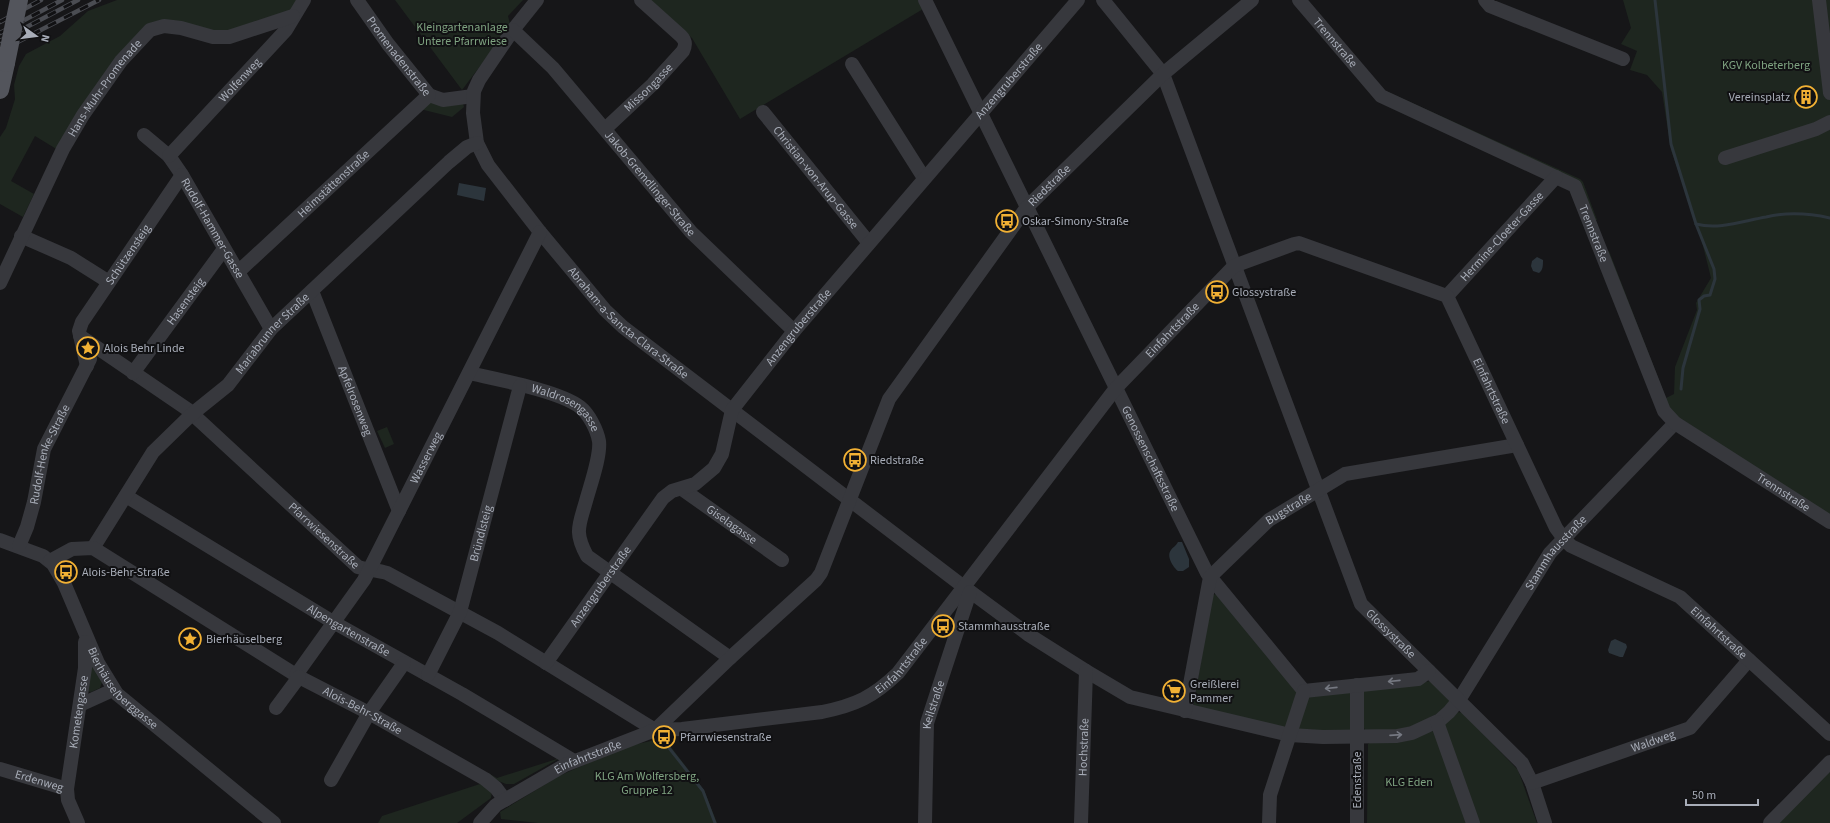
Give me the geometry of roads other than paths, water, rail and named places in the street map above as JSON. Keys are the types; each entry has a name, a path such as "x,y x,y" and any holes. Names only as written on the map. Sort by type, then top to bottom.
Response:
{"main road":[{"path":"0,90 18,0"}],"street":[{"name":"Wolfenweg","path":"170,156 286,30 304,0"},
{"name":"Promenadenstraße","path":"357,0 388,44 429,95 443,100 465,98"},
{"path":"465,98 513,30 537,0"},
{"name":"Missongasse","path":"605,129 653,84 685,47 685,42 681,36 641,0"},
{"path":"925,0 1027,207"},
{"name":"Anzengruberstraße","path":"546,663 664,498 672,491 682,489 702,480 719,461 725,445 732,410 794,331 868,242 1078,0"},
{"name":"Glossystraße","path":"1103,0 1163,74 1361,604 1460,700 1522,763 1532,783 1546,823"},
{"name":"Riedstraße","path":"656,730 730,658 816,580 821,573 889,399 1027,207 1163,74 1252,0"},
{"name":"Trennstraße","path":"1299,0 1380,96 1575,186 1664,411 1675,423 1830,522"},
{"path":"1485,0 1490,6 1623,59"},
{"path":"1819,0 1830,93"},
{"name":"Hans-Muhr-Promenade","path":"0,283 63,149 83,115 121,61 150,30 170,26 213,38 229,38 294,16"},
{"name":"Jakob-Gremdlinger-Straße","path":"513,30 553,68 691,232 794,331"},
{"path":"852,64 924,178"},
{"name":"Heimstättenstraße","path":"238,272 429,95"},
{"name":"Abraham-a-Sancta-Clara-Straße","path":"465,98 473,113 477,142 488,165 540,232 605,310 623,327 849,499"},
{"name":"Christian-von-Arup-Gasse","path":"763,112 868,242"},
{"path":"1725,158 1816,129 1830,122"},
{"name":"Rudolf-Hammer-Gasse","path":"144,135 170,156 271,330"},
{"name":"Mariabrunner Straße","path":"93,548 153,452 192,414 228,385 271,330 453,158 477,142"},
{"name":"Schützensteig","path":"80,336 79,331 82,322 182,175"},
{"name":"Hermine-Cloeter-Gasse","path":"1447,296 1556,177"},
{"name":"Genossenschaftsstraße","path":"1027,207 1210,577 1304,691"},
{"name":"Wasserweg","path":"276,708 369,571 540,232"},
{"path":"21,236 72,258 110,282"},
{"name":"Einfahrtstraße","path":"479,823 492,808 574,761 656,730 682,729 822,712 845,707 875,693 898,673 967,590 1116,388 1234,266 1299,243 1447,296 1556,528 1564,539 1571,546 1680,598 1830,734"},
{"name":"Hasensteig","path":"133,373 224,249"},
{"name":"Apfelrosenweg","path":"312,291 399,511"},
{"path":"80,336 87,366"},
{"name":"Pfarrwiesenstraße","path":"80,336 187,409 358,567 369,571 379,570 387,573 460,612 656,730"},
{"name":"Rudolf-Henke-Straße","path":"19,546 30,519 37,493 44,449 97,347"},
{"name":"Waldrosengasse","path":"469,373 564,398 580,407 592,422 599,442 596,463 579,527 580,542 587,556 730,658"},
{"name":"Bründlsteig","path":"428,675 460,612 520,386"},
{"name":"Stammhausstraße","path":"1290,735 1358,737 1407,734 1437,722 1460,700 1544,561 1675,423"},
{"name":"Bugstraße","path":"1210,577 1269,520 1318,489 1346,474 1517,445"},
{"name":"Giselagasse","path":"682,489 782,560"},
{"name":"Alpengartenstraße","path":"126,496 333,622 404,663 428,675 574,761"},
{"path":"849,499 967,590 1029,635 1130,697 1290,735"},
{"name":"Bierhäuselberggasse","path":"0,540 43,556 50,561 64,583 98,664 113,690 274,823"},
{"path":"50,561 72,549 93,548"},
{"name":"Alois-Behr-Straße","path":"93,548 297,676 368,713 485,779 496,788 505,800"},
{"path":"1185,711 1210,577"},
{"name":"Keilstraße","path":"925,823 927,723 967,590"},
{"name":"Kometengasse","path":"67,789 85,668 85,635"},
{"name":"Waldweg","path":"1532,783 1690,728 1749,660"},
{"path":"331,780 368,713 404,663"},
{"name":"Hochstraße","path":"1081,823 1086,671"},
{"path":"1269,823 1269,798 1304,691 1418,679 1429,671"},
{"name":"Edenstraße","path":"1357,685 1357,823"},
{"path":"80,705 113,690"},
{"path":"1437,722 1473,823"},
{"path":"1770,823 1830,762"},
{"name":"Erdenweg","path":"0,769 67,789 70,806 78,823"}],"waterway":[{"path":"1655,0 1671,144 1696,224 1714,269 1715,279 1710,295 1704,296 1699,300 1700,309 1683,368 1681,389"},
{"path":"1696,224 1713,226 1740,223 1774,215 1790,214 1806,214 1830,218"},
{"path":"662,739 703,791 715,823"}],"railway":[{"path":"0,22 41,0"},
{"path":"0,33 62,0"},
{"path":"0,41 78,0"},
{"path":"0,51 99,0"}],"place":[{"name":"Vereinsplatz","path":"1806,97"},
{"name":"Oskar-Simony-Straße","path":"1007,221"},
{"name":"Glossystraße","path":"1217,292"},
{"name":"Alois Behr Linde","path":"88,348"},
{"name":"Riedstraße","path":"855,460"},
{"name":"Alois-Behr-Straße","path":"66,572"},
{"name":"Stammhausstraße","path":"943,626"},
{"name":"Bierhäuselberg","path":"190,639"},
{"name":"Greißlerei Pammer","path":"1174,691"},
{"name":"Pfarrwiesenstraße","path":"664,737"}],"park label":[{"name":"Kleingartenanlage Untere Pfarrwiese","path":"462,34"},
{"name":"KGV Kolbeterberg","path":"1766,65"},
{"name":"KLG Eden","path":"1409,782"},
{"name":"KLG Am Wolfersberg, Gruppe 12","path":"647,783"}]}
